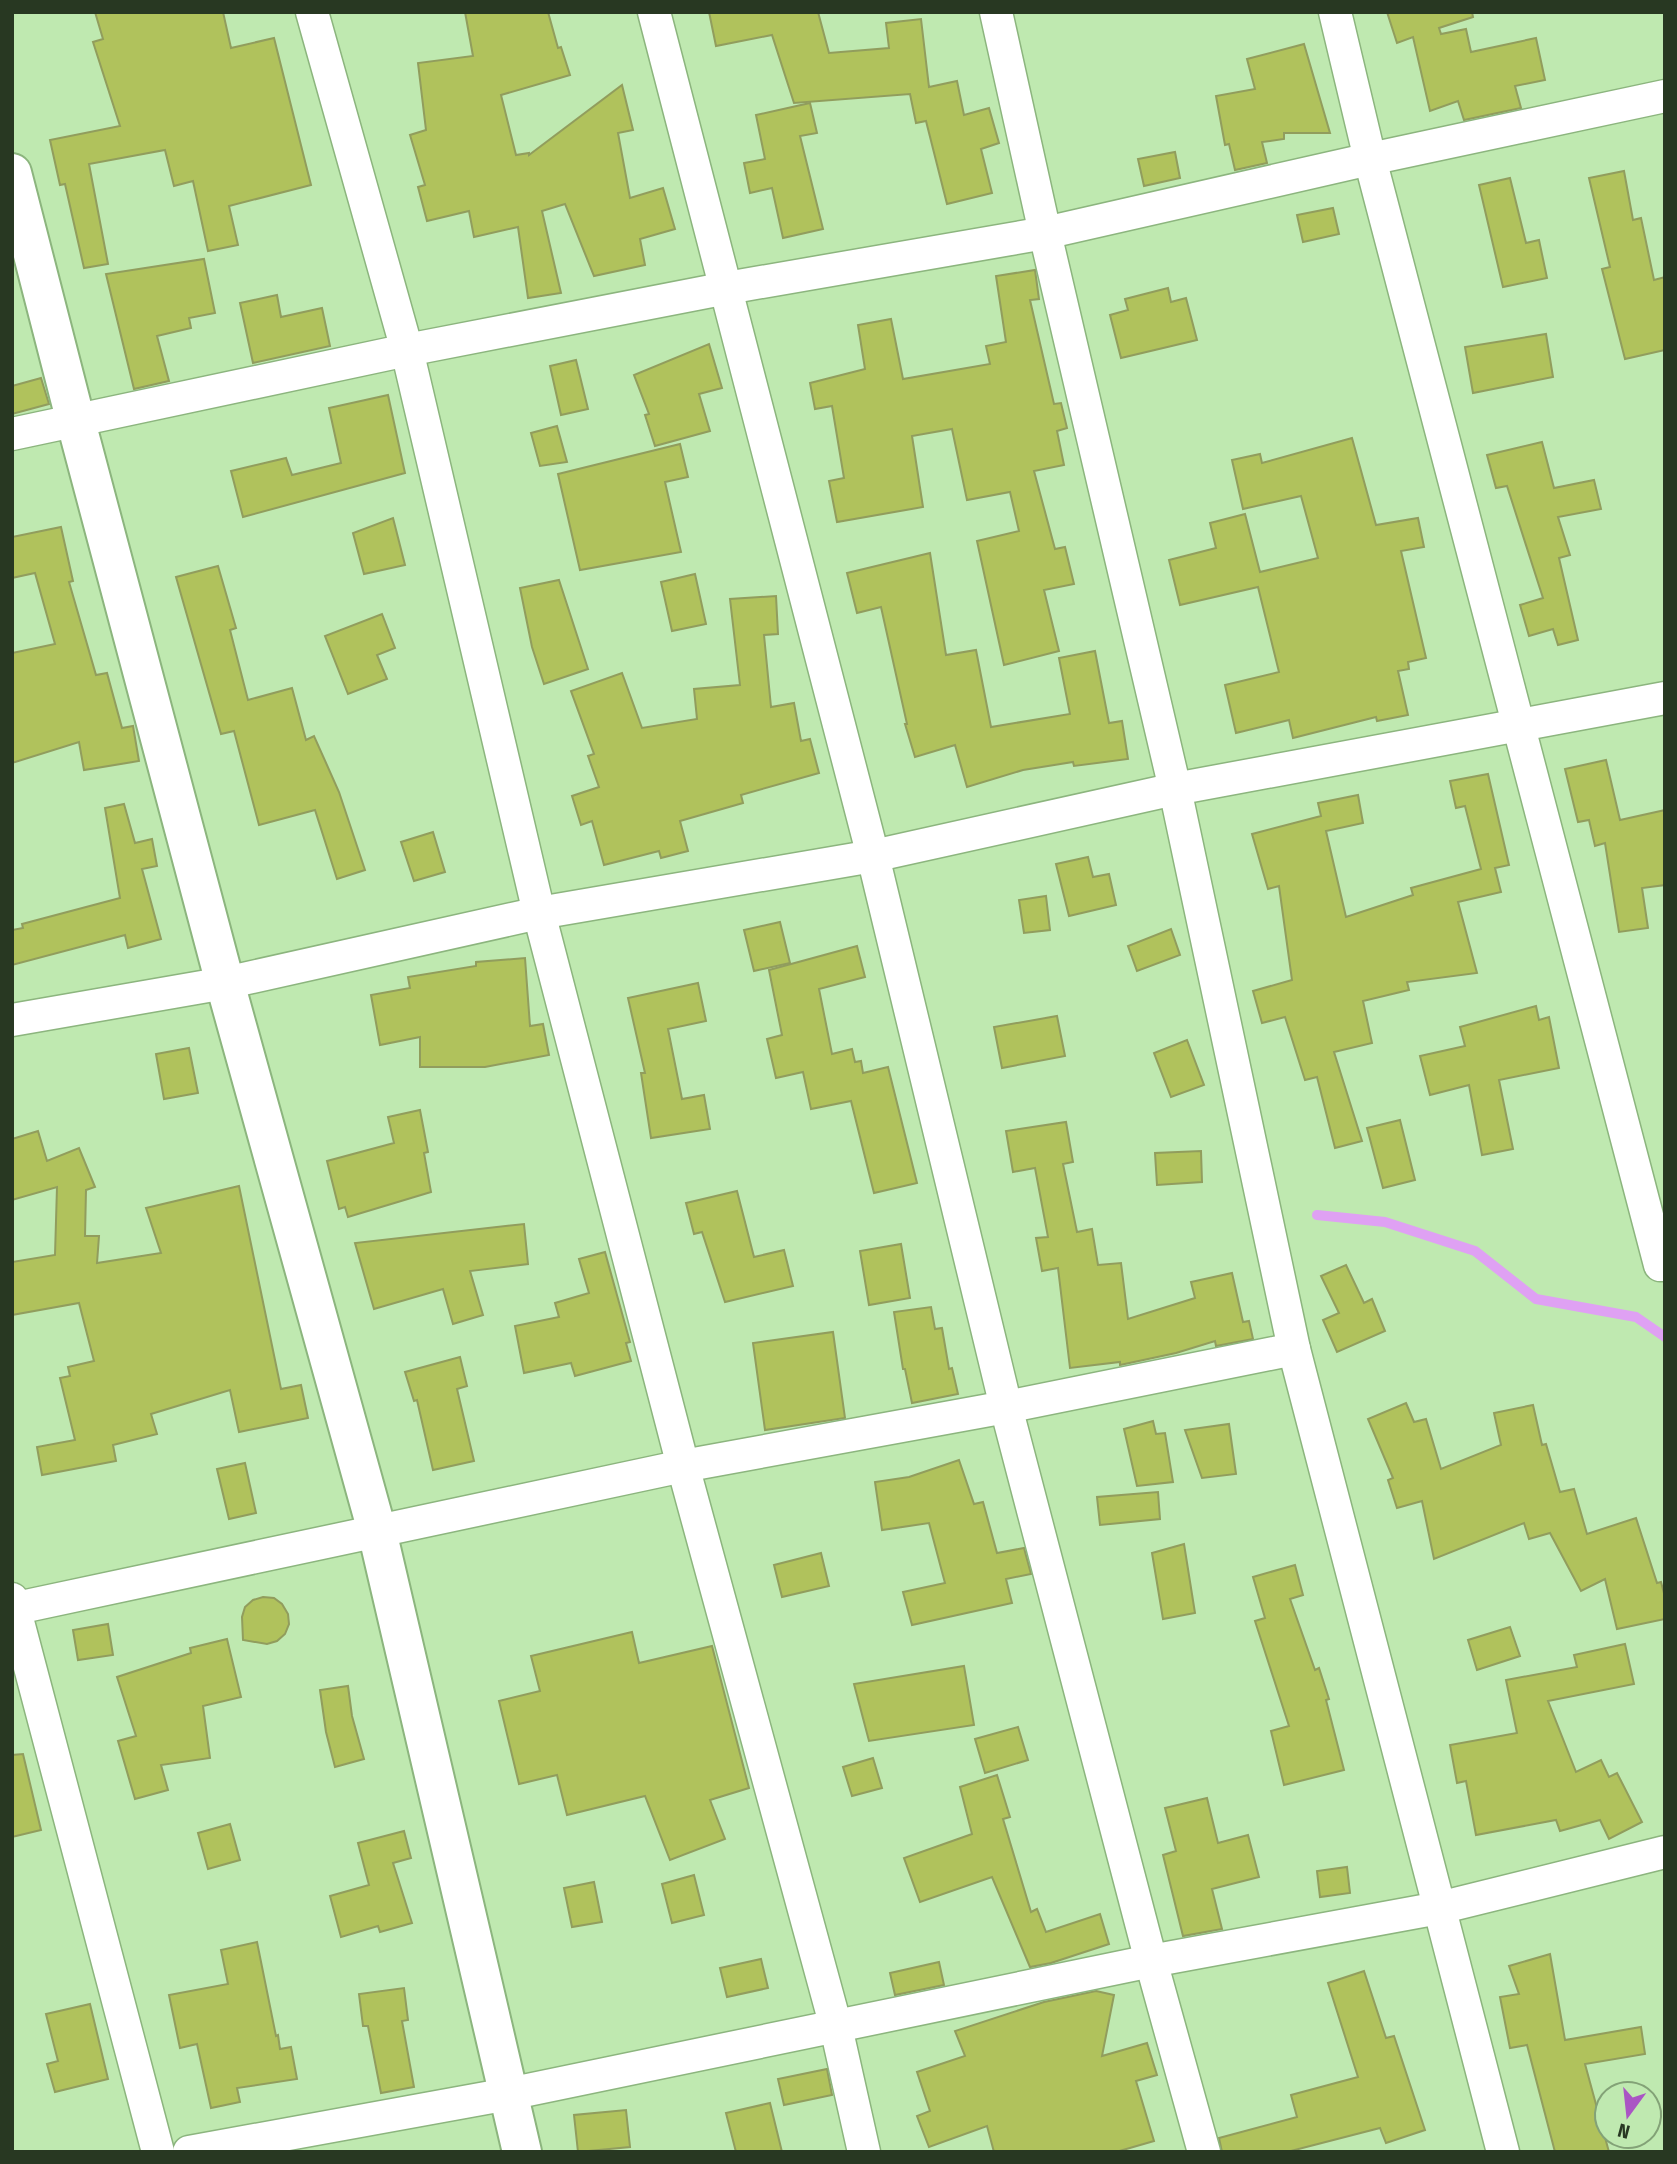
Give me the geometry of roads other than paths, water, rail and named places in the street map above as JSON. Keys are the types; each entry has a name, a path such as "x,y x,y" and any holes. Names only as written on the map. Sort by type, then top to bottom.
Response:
{"street":[{"path":"312,12 407,350 539,913 683,1466 836,2027 864,2152"},
{"path":"654,12 873,856 1006,1407 1151,1961 1204,2152"},
{"path":"996,12 1175,789 1294,1349 1503,2152"},
{"path":"1335,12 1370,159 1660,1265 1665,1265"},
{"path":"12,434 407,350 727,288 1045,233 1370,159 1665,96"},
{"path":"12,173 225,983 377,1531 522,2152"},
{"path":"12,1020 225,983 539,913 873,856 1175,789 1665,698"},
{"path":"158,2152 13,1605 683,1466 1006,1407 1294,1349"},
{"path":"189,2152 508,2094 1151,1961 1440,1908 1665,1852"}],"waterway":[{"path":"1317,1215 1385,1222 1475,1251 1536,1299 1636,1317 1665,1337"}]}
